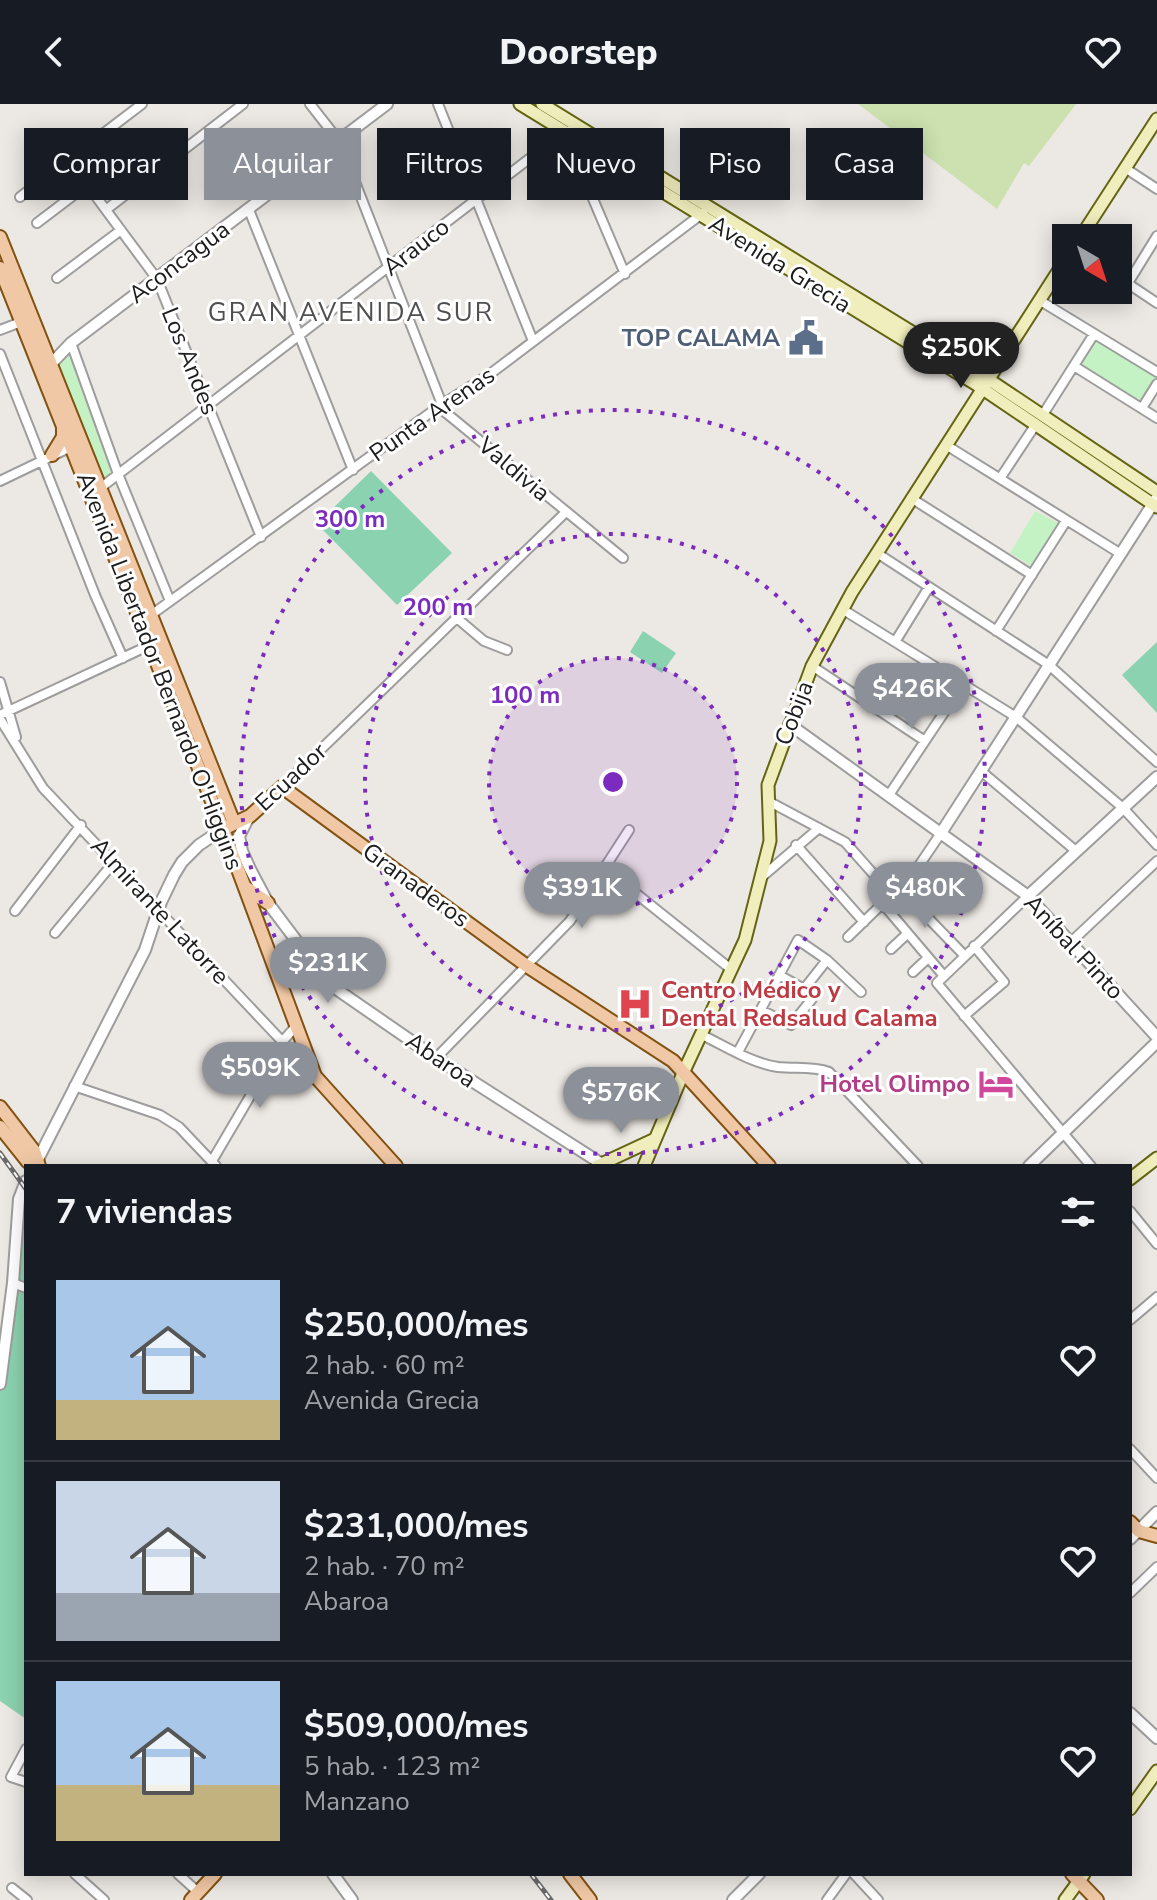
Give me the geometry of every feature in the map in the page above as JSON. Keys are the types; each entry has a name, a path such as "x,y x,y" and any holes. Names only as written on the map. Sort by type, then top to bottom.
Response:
{"main road":[{"name":"Avenida Grecia","path":"520,104 558,128"},
{"name":"Avenida Grecia","path":"542,104 580,128"},
{"path":"1089,224 1157,119"},
{"name":"Avenida Grecia","path":"664,185 704,212"},
{"name":"Avenida Grecia","path":"664,189 985,384 1156,500"},
{"name":"Avenida Libertador Bernardo O'Higgins","path":"0,237 51,364 76,444 99,489 151,615 228,826 245,887 315,1076"},
{"name":"Avenida Libertador Bernardo O'Higgins","path":"0,268 63,427 76,444 78,459 150,645 228,826"},
{"name":"Cobija","path":"645,1164 745,940 770,841 768,785 812,666 842,609 911,498 1052,280"},
{"path":"46,458 63,437 63,427"},
{"path":"46,458 70,455 78,459"},
{"name":"Ecuador","path":"228,826 250,816 282,787"},
{"name":"Granaderos","path":"282,787 527,966 684,1071 767,1164"},
{"path":"245,887 268,903"},
{"name":"Almirante Latorre","path":"315,1076 394,1164"},
{"path":"0,1107 34,1151 36,1164"},
{"path":"0,1127 28,1162 33,1164"},
{"path":"602,1164 655,1139"},
{"path":"1132,1177 1157,1158"},
{"path":"1133,1531 1157,1536"},
{"path":"1132,1806 1157,1771"},
{"path":"195,1896 213,1876"},
{"path":"562,1876 580,1900"},
{"path":"572,1876 590,1900"},
{"path":"1065,1900 1078,1876 1097,1900"}],"street":[{"path":"111,128 142,104"},
{"path":"107,209 243,104"},
{"name":"Valdivia","path":"310,104 329,128"},
{"name":"Aconcagua","path":"356,128 387,104"},
{"path":"438,104 447,128"},
{"name":"Arauco","path":"511,172 527,160"},
{"path":"1125,168 1157,189"},
{"path":"20,197 24,194"},
{"name":"Valdivia","path":"361,198 445,412 623,558"},
{"path":"37,223 67,200"},
{"name":"Los Andes","path":"100,200 157,279 261,537"},
{"name":"Aconcagua","path":"51,364 71,343 262,200"},
{"path":"475,200 533,341"},
{"name":"Arauco","path":"99,489 475,200"},
{"path":"593,200 625,274"},
{"path":"249,210 353,470"},
{"name":"Punta Arenas","path":"151,615 441,405 490,374 704,212"},
{"path":"57,278 121,230"},
{"path":"1132,277 1157,236"},
{"path":"1132,286 1157,303"},
{"path":"1039,300 1157,372"},
{"path":"0,330 21,322"},
{"path":"1001,477 1094,334"},
{"path":"71,343 118,474 170,601"},
{"path":"0,354 46,458 95,595 123,658"},
{"path":"1074,366 1157,418"},
{"path":"1142,408 1157,384"},
{"path":"0,481 76,444"},
{"path":"946,445 1121,554"},
{"path":"911,498 1032,575"},
{"path":"848,937 914,873 1156,500"},
{"name":"Ecuador","path":"282,787 566,512"},
{"path":"996,631 1066,521"},
{"path":"877,553 1049,665 1157,762"},
{"path":"895,642 929,587"},
{"path":"842,609 1016,717 1123,808 1157,845"},
{"path":"458,619 484,641 507,650"},
{"path":"3,714 150,645"},
{"path":"812,666 925,741"},
{"name":"Almirante Latorre","path":"0,682 3,714 37,780 315,1076"},
{"path":"889,795 963,684"},
{"name":"Aníbal Pinto","path":"789,724 1028,896 1157,1040"},
{"path":"981,771 1076,851"},
{"path":"1089,1164 937,983 1157,777"},
{"path":"768,801 845,842 964,955"},
{"name":"Abaroa","path":"250,816 241,831 239,843 268,903 329,984 598,1164"},
{"path":"15,911 81,825"},
{"name":"Ecuador","path":"36,1164 145,950 159,908 182,862 199,845 228,826"},
{"path":"763,876 819,828"},
{"path":"436,1058 570,921 629,830"},
{"path":"796,845 864,922"},
{"path":"1071,942 1157,861"},
{"path":"55,933 114,862"},
{"path":"604,868 732,970"},
{"path":"883,904 944,976"},
{"path":"891,949 907,934"},
{"path":"738,1052 798,940 827,960 861,992"},
{"path":"964,1016 1004,982 974,946"},
{"path":"913,972 928,958"},
{"path":"804,989 827,960"},
{"path":"761,1010 791,1025 812,999 804,989 779,975"},
{"path":"74,1086 160,1115 179,1127 214,1164 282,1042 296,1026"},
{"path":"702,1035 754,1062 780,1067 818,1068 829,1072 916,1164"},
{"path":"1031,1164 1157,1040"},
{"path":"0,1384 13,1283 19,1199 24,1186"},
{"path":"1132,1213 1157,1244"},
{"path":"13,1283 24,1287"},
{"path":"1132,1318 1157,1297"},
{"path":"1132,1451 1157,1478"},
{"path":"1133,1531 1157,1512"},
{"path":"1132,1591 1157,1567"},
{"path":"1132,1715 1157,1738"},
{"path":"24,1753 11,1777 24,1781"},
{"path":"77,1876 104,1900"},
{"path":"180,1876 195,1896"},
{"path":"334,1876 352,1900"},
{"path":"733,1900 757,1876"},
{"path":"827,1900 845,1876"},
{"path":"856,1876 878,1900"},
{"path":"12,1888 27,1900"}],"green space":[{"path":"858,104 1076,104 1029,166 1024,163 997,209 923,153 923,128 890,128"},
{"path":"1097,339 1157,375 1142,402 1081,365"},
{"path":"71,343 118,474 102,482 53,362"},
{"path":"371,471 452,553 397,605 317,524"},
{"path":"1035,511 1060,524 1031,566 1010,553"},
{"path":"643,631 676,653 662,673 630,652"},
{"path":"1157,642 1157,713 1122,675"},
{"path":"24,1218 24,1718 0,1701 0,1391 17,1295"}],"railway":[{"path":"0,1153 24,1186"},
{"path":"533,1876 551,1900"}],"place":[{"name":"TOP CALAMA","path":"806,338"},
{"name":"Centro Médico y Dental Redsalud Calama","path":"635,1004"},
{"name":"Hotel Olimpo","path":"996,1084"}],"district":[{"name":"GRAN AVENIDA SUR","path":"351,312"}]}
